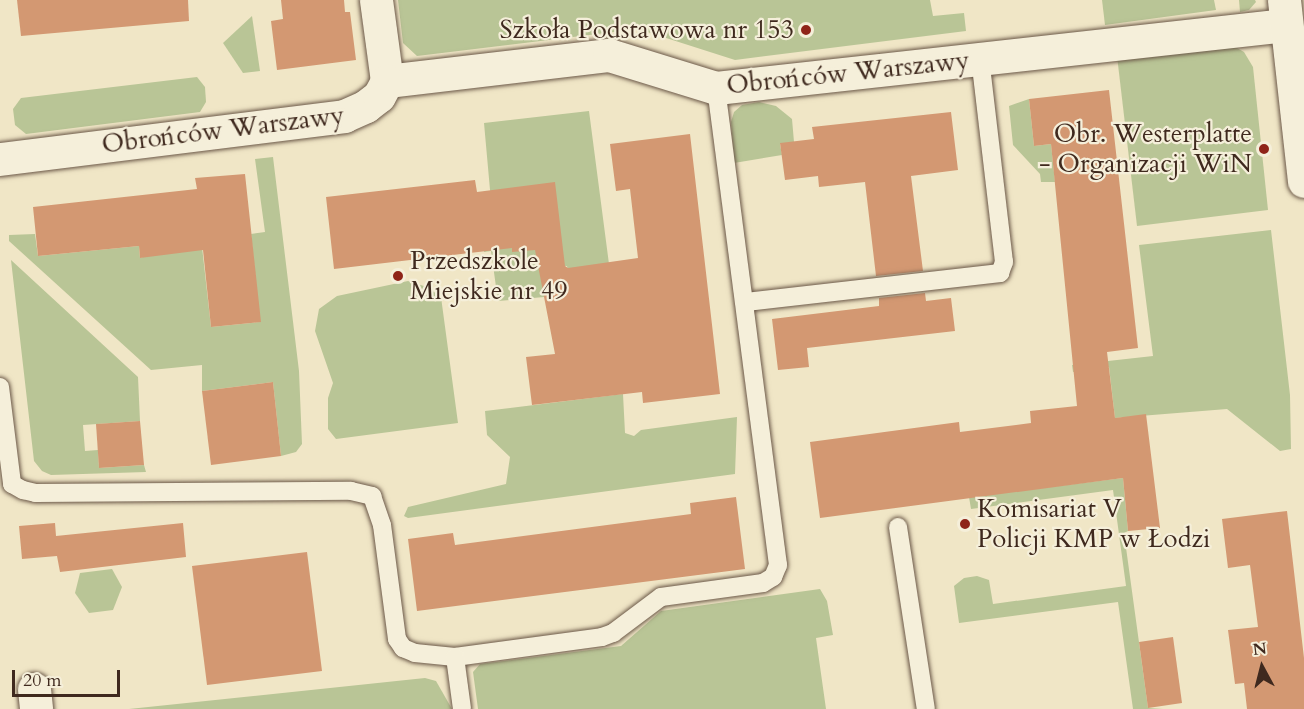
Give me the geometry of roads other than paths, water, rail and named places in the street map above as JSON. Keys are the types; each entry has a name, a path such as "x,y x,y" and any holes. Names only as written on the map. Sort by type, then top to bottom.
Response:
{"street":[{"path":"376,0 387,81"},
{"path":"1285,13 1304,181"},
{"name":"Obrońców Warszawy","path":"0,159 344,116 356,113 373,101 387,81 617,56 717,88 980,58 1285,13"}],"lane":[{"path":"746,302 1000,273 1004,262 980,58"},
{"path":"0,387 12,484 36,493 363,492 372,496 378,508 397,639 403,648 415,653 455,657 602,637 613,633 662,597 763,583 773,577 778,566 717,88"},
{"path":"898,527 926,709"},
{"path":"455,657 462,709"}],"place":[{"name":"Szkoła Podstawowa nr 153","path":"806,30"},
{"name":"Obr. Westerplatte - Organizacji WiN","path":"1264,149"},
{"name":"Przedszkole Miejskie nr 49","path":"398,276"},
{"name":"Komisariat V Policji KMP w Łodzi","path":"965,524"}]}
